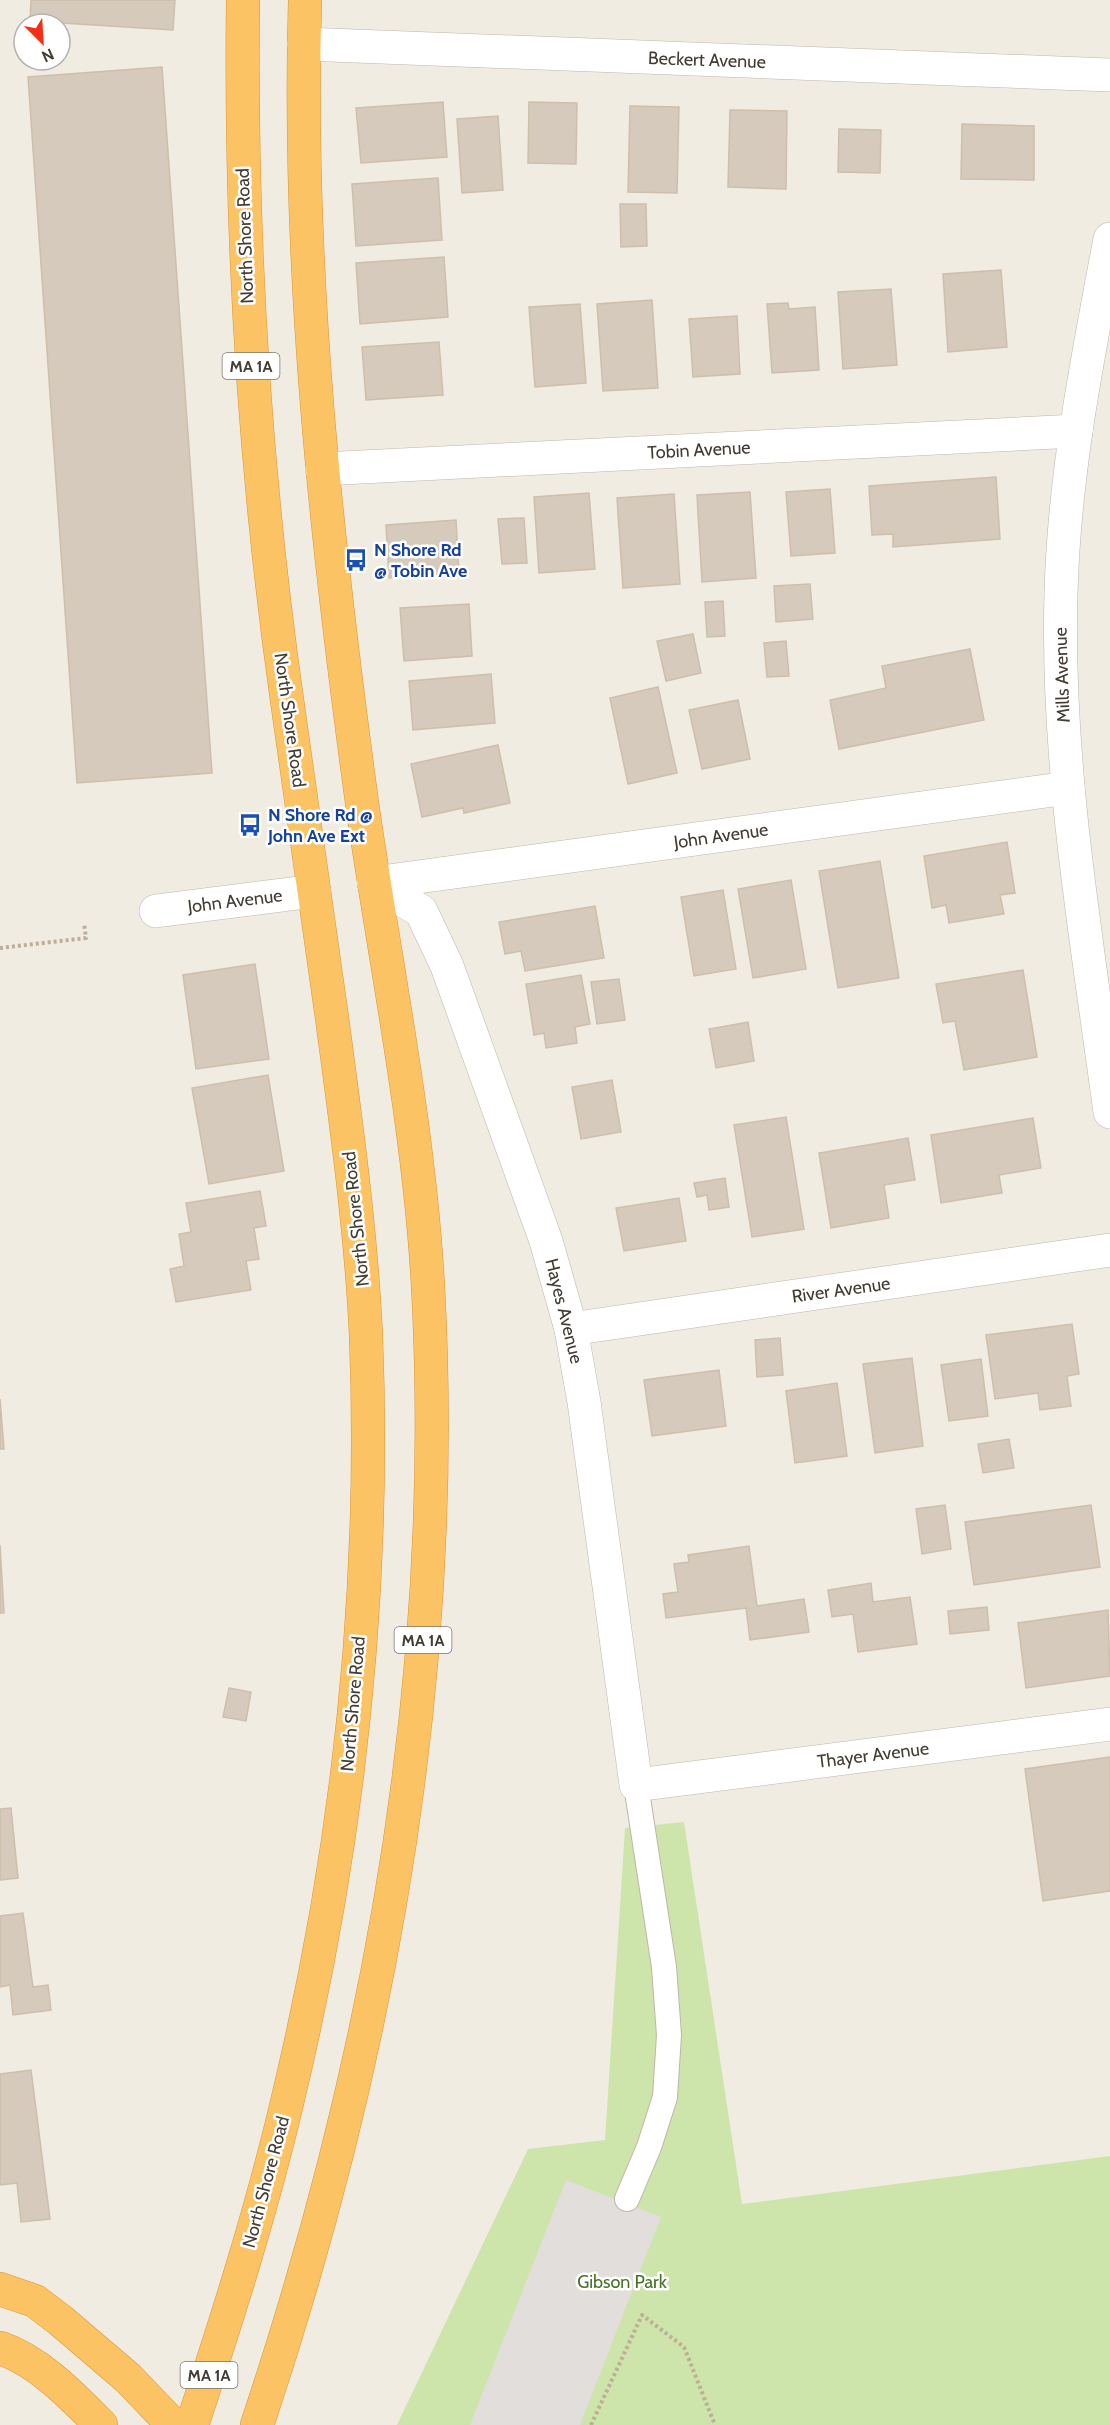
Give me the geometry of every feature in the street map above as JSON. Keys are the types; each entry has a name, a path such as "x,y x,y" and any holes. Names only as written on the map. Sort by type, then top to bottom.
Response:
{"highway":[{"name":"North Shore Road","path":"192,2425 225,2325 288,2099 319,1953 344,1796 353,1719 363,1580 368,1412 361,1255 343,1100 279,638 255,425 244,226 243,0"},
{"name":"MA 1A","path":"257,2425 272,2383 341,2142 376,1985 413,1754 426,1598 431,1441 428,1281 412,1125 374,883 343,658 322,468 307,260 305,0"},
{"path":"0,2289 34,2301 60,2319 128,2378 173,2425"},
{"path":"0,2348 29,2363 49,2377 101,2425"}],"street":[{"name":"Beckert Avenue","path":"304,44 1110,75"},
{"name":"Mills Avenue","path":"1110,239 1076,431 1065,518 1061,592 1062,688 1068,788 1110,1112"},
{"name":"Tobin Avenue","path":"322,468 1076,431"},
{"name":"John Avenue","path":"374,883 1068,788"},
{"name":"Hayes Avenue","path":"374,883 421,911 447,966 546,1241 571,1329 584,1401 636,1785"},
{"name":"John Avenue","path":"156,911 314,891"},
{"name":"River Avenue","path":"571,1329 1110,1250"},
{"name":"Thayer Avenue","path":"636,1785 1110,1724"}],"lane":[{"path":"627,2199 649,2147 665,2097 669,2035 664,1968 636,1785"}],"path":[{"path":"0,948 86,938 84,923"},
{"path":"591,2425 642,2315 684,2347 715,2425"}],"green space":[{"name":"Gibson Park","path":"684,1822 742,2204 1110,2156 1110,2425 397,2425 528,2149 605,2140 625,1828"}],"shaded area":[{"path":"566,2180 661,2217 580,2425 470,2425"}],"building":[{"path":"31,0 175,0 173,30 72,24 72,12 30,12"},
{"path":"162,67 212,773 77,783 28,77"},
{"path":"443,102 447,157 361,163 356,108"},
{"path":"529,102 577,103 576,164 528,163"},
{"path":"630,106 679,107 677,193 628,192"},
{"path":"730,110 787,111 786,189 728,187"},
{"path":"498,116 503,190 462,193 457,119"},
{"path":"962,124 1034,126 1034,180 961,179"},
{"path":"839,129 881,130 880,173 838,172"},
{"path":"438,178 442,240 356,246 352,184"},
{"path":"620,204 646,204 647,246 621,247"},
{"path":"444,257 448,317 360,324 356,263"},
{"path":"1001,270 1007,347 948,352 943,274"},
{"path":"891,289 897,365 843,369 838,292"},
{"path":"652,300 658,388 603,391 597,304"},
{"path":"788,303 789,309 815,307 819,370 772,373 767,304"},
{"path":"580,304 586,383 535,387 529,307"},
{"path":"737,316 740,374 693,377 689,319"},
{"path":"439,342 443,395 366,400 362,347"},
{"path":"996,477 1000,539 893,547 893,534 872,535 869,486"},
{"path":"830,489 835,553 791,556 786,492"},
{"path":"750,492 756,578 702,582 697,495"},
{"path":"589,493 595,569 539,573 534,497"},
{"path":"674,494 680,584 623,588 617,498"},
{"path":"524,518 527,563 502,564 498,519"},
{"path":"456,520 459,573 389,578 386,525"},
{"path":"810,584 813,619 776,622 774,586"},
{"path":"723,601 725,636 707,637 705,602"},
{"path":"469,604 472,656 404,661 400,608"},
{"path":"693,634 701,673 666,681 657,641"},
{"path":"786,641 789,676 767,677 764,643"},
{"path":"970,649 984,720 839,749 830,700 886,688 882,666"},
{"path":"491,674 495,723 413,730 409,681"},
{"path":"658,687 677,773 628,784 610,698"},
{"path":"738,700 750,759 702,769 689,710"},
{"path":"498,745 510,803 464,813 463,808 422,817 411,764"},
{"path":"1007,842 1015,893 1000,895 1004,914 949,923 946,905 932,908 924,856"},
{"path":"880,861 899,978 838,988 819,871"},
{"path":"791,880 806,969 753,978 738,889"},
{"path":"723,890 736,969 694,976 681,897"},
{"path":"595,906 604,958 525,971 521,951 505,954 499,922"},
{"path":"255,964 269,1059 196,1069 183,975"},
{"path":"1023,970 1037,1057 964,1070 955,1021 943,1023 936,984"},
{"path":"581,975 590,1024 575,1027 577,1043 546,1048 544,1033 534,1035 526,984"},
{"path":"619,979 625,1020 597,1024 591,982"},
{"path":"748,1022 754,1061 716,1068 709,1029"},
{"path":"268,1075 284,1171 209,1184 192,1088"},
{"path":"612,1080 621,1132 581,1139 572,1087"},
{"path":"786,1117 804,1229 752,1237 734,1125"},
{"path":"1033,1118 1041,1168 999,1175 1002,1193 941,1203 931,1135"},
{"path":"908,1138 915,1180 884,1185 889,1218 831,1228 819,1153"},
{"path":"725,1178 729,1207 709,1210 707,1195 697,1197 694,1183"},
{"path":"260,1191 266,1226 254,1228 259,1259 246,1261 251,1290 176,1302 170,1269 184,1266 179,1234 191,1232 186,1203"},
{"path":"679,1198 686,1241 624,1251 616,1208"},
{"path":"1072,1324 1079,1374 1067,1376 1071,1406 1040,1410 1038,1393 995,1399 986,1335"},
{"path":"780,1338 783,1375 757,1377 755,1340"},
{"path":"912,1358 923,1446 875,1453 863,1364"},
{"path":"981,1359 988,1416 949,1421 941,1365"},
{"path":"719,1370 726,1426 652,1436 644,1380"},
{"path":"837,1383 847,1456 795,1463 786,1391"},
{"path":"0,1399 4,1449 0,1449"},
{"path":"1009,1439 1014,1468 983,1473 978,1444"},
{"path":"945,1505 951,1549 922,1554 916,1509"},
{"path":"1091,1505 1100,1567 974,1585 965,1522"},
{"path":"0,1545 4,1613 0,1613"},
{"path":"749,1546 757,1606 804,1599 809,1632 750,1640 746,1608 666,1618 663,1594 678,1592 674,1564 689,1562 688,1555"},
{"path":"871,1583 873,1602 910,1597 917,1644 858,1652 853,1614 832,1617 828,1590"},
{"path":"987,1607 989,1630 950,1634 948,1611"},
{"path":"1108,1610 1110,1676 1026,1688 1018,1623"},
{"path":"229,1688 251,1692 246,1721 223,1717"},
{"path":"1110,1757 1110,1891 1043,1901 1025,1769"},
{"path":"11,1808 18,1878 0,1880 0,1809"},
{"path":"23,1913 33,1987 48,1985 51,2010 13,2015 10,1985 0,1987 0,1916"},
{"path":"31,2070 50,2219 21,2222 17,2183 1,2185 0,2183 0,2074"}],"place":[{"name":"N Shore Rd @ Tobin Ave","path":"356,560"},
{"name":"N Shore Rd @ John Ave Ext","path":"250,825"}]}
